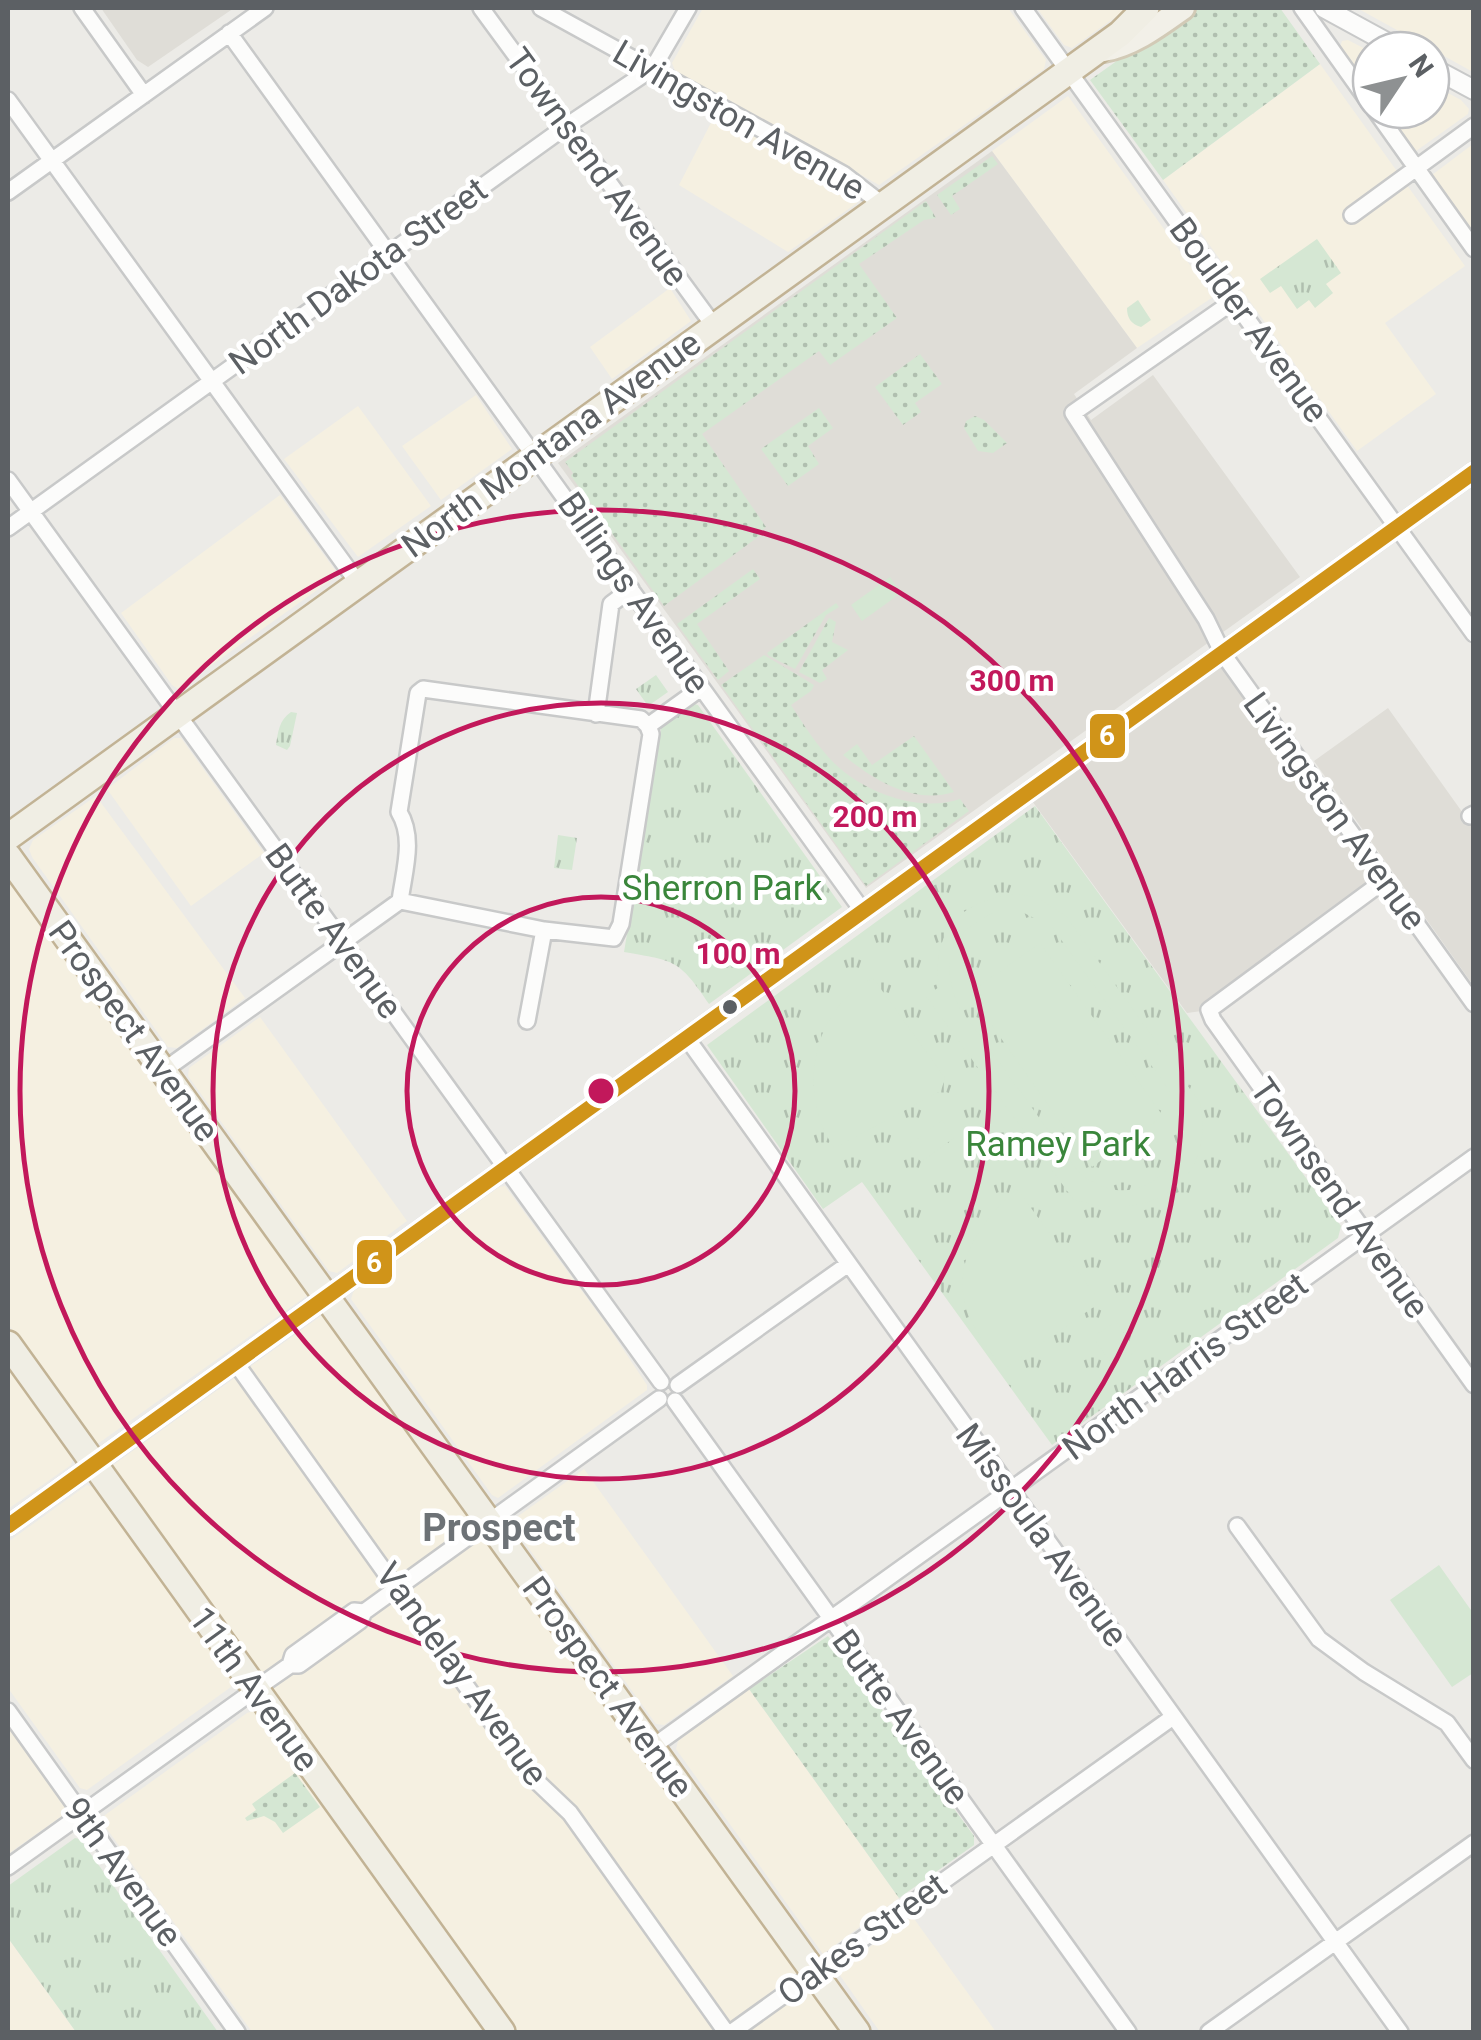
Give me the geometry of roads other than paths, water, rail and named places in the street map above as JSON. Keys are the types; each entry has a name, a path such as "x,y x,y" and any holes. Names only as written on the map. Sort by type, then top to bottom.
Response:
{"highway":[{"name":"North Montana Avenue","path":"8,837 1070,71 1120,34 1146,8"},
{"name":"Prospect Avenue","path":"8,856 857,2032"},
{"name":"11th Avenue","path":"8,1344 502,2032"}],"main road":[{"name":"North Montana Avenue","path":"1096,52 1115,48 1154,29 1182,8"}],"street":[{"path":"82,8 144,95"},
{"path":"8,192 265,8"},
{"name":"Townsend Avenue","path":"481,8 714,326"},
{"name":"Livingston Avenue","path":"541,8 843,174 883,205"},
{"name":"North Dakota Street","path":"8,528 565,127 653,68 688,8"},
{"name":"Boulder Avenue","path":"1023,8 1474,634"},
{"path":"1302,8 1351,77"},
{"path":"1324,8 1364,30"},
{"name":"Billings Avenue","path":"230,33 862,910"},
{"path":"1451,77 1474,90"},
{"path":"8,100 358,583"},
{"path":"1352,215 1474,126"},
{"path":"1389,130 1474,249"},
{"name":"Livingston Avenue","path":"1235,300 1074,412 1206,620 1223,654 1474,1004"},
{"path":"8,1526 1474,472"},
{"name":"Butte Avenue","path":"8,480 1128,2032"},
{"path":"596,714 611,604 631,589"},
{"path":"163,1071 400,901 408,837 399,812 418,693 428,688 641,719 648,726 651,734 619,934 606,939 544,930 400,901"},
{"path":"648,726 701,688"},
{"name":"Townsend Avenue","path":"1385,880 1210,1010 1213,1020 1474,1385"},
{"path":"527,1021 544,930"},
{"name":"Missoula Avenue","path":"686,1037 1400,2032"},
{"name":"North Harris Street","path":"652,1748 1474,1158"},
{"path":"8,1867 290,1665 293,1655 308,1644 354,1611 364,1612 846,1264"},
{"name":"Vandelay Avenue","path":"235,1362 529,1774 570,1814 729,2032"},
{"path":"1237,1526 1318,1639 1447,1723 1474,1760"},
{"name":"9th Avenue","path":"8,1711 238,2032"},
{"name":"Oakes Street","path":"729,2032 1173,1717"},
{"path":"1209,2032 1474,1843"}],"district":[{"name":"Prospect","path":"499,1528"}],"park label":[{"name":"Sherron Park","path":"722,888"},
{"name":"Ramey Park","path":"1058,1144"}]}
